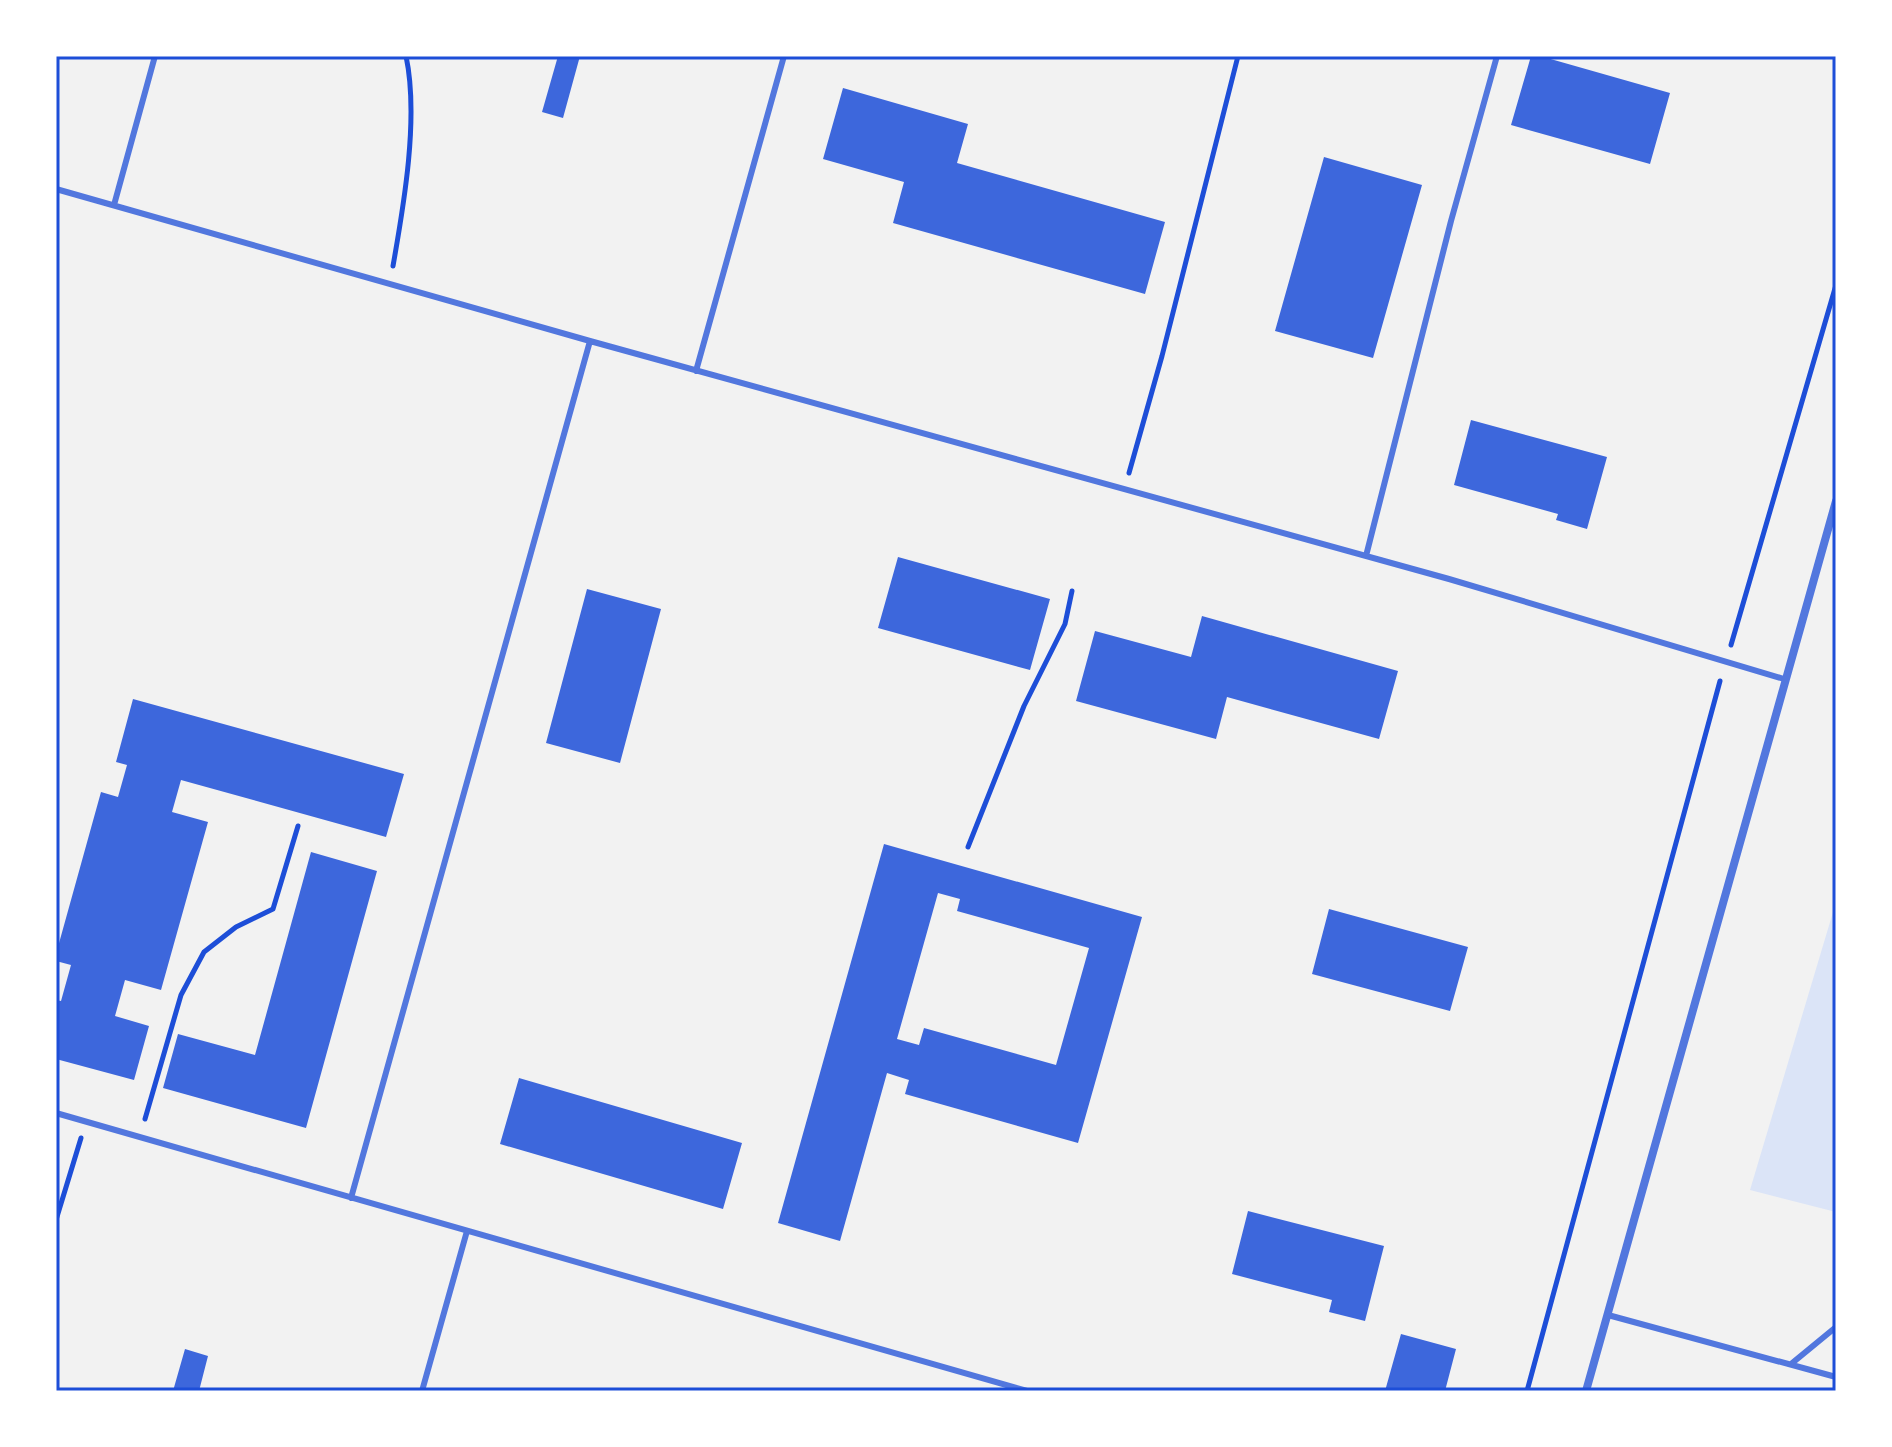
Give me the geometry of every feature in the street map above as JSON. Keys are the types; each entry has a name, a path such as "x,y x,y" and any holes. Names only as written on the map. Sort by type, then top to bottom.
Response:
{"street":[{"path":"1586,1391 1836,501"}],"lane":[{"path":"114,205 155,56"},
{"path":"696,371 784,56"},
{"path":"1366,556 1451,221 1497,56"},
{"path":"56,189 696,371 1366,556 1784,679"},
{"path":"351,1198 590,341"},
{"path":"56,1113 1027,1391"},
{"path":"422,1391 467,1231"},
{"path":"1608,1315 1836,1377"},
{"path":"1791,1364 1836,1327"}],"path":[{"path":"390,284 401,224 409,141 410,72 406,56"},
{"path":"1124,489 1166,340 1238,56"},
{"path":"1527,1391 1725,663 1836,285"},
{"path":"968,847 1024,706 1065,624 1072,591"},
{"path":"140,1138 181,995 204,952 236,927 273,909 298,826"},
{"path":"56,1220 86,1122"}],"shaded area":[{"path":"1836,902 1836,1212 1750,1190"}],"building":[{"path":"558,56 580,56 563,118 542,112"},
{"path":"1531,56 1670,93 1650,164 1511,125"},
{"path":"843,88 968,124 957,163 1165,222 1145,294 893,223 904,182 823,159"},
{"path":"1324,157 1422,185 1373,358 1275,331"},
{"path":"1471,420 1607,457 1587,529 1556,520 1558,514 1454,485"},
{"path":"898,557 1050,599 1030,670 878,628"},
{"path":"587,589 661,609 620,763 546,743"},
{"path":"1202,616 1398,671 1379,739 1227,697 1216,739 1076,701 1095,631 1191,657"},
{"path":"133,699 404,774 386,837 181,780 172,812 208,822 161,990 125,980 115,1016 149,1026 134,1080 56,1059 56,1000 61,1001 71,965 56,961 56,954 101,792 118,797 127,765 116,762"},
{"path":"884,844 1142,917 1078,1143 905,1094 909,1080 887,1073 840,1241 778,1223","holes":["938,893 960,899 957,911 1089,948 1056,1065 924,1028 919,1045 897,1039"]},
{"path":"311,852 377,871 306,1128 163,1088 178,1034 255,1055"},
{"path":"1329,909 1468,947 1450,1011 1312,974"},
{"path":"519,1078 742,1143 723,1209 500,1144"},
{"path":"1248,1211 1384,1246 1365,1321 1329,1312 1332,1300 1232,1274"},
{"path":"1401,1334 1456,1349 1445,1391 1385,1391"},
{"path":"185,1349 208,1356 199,1391 173,1391"}]}
